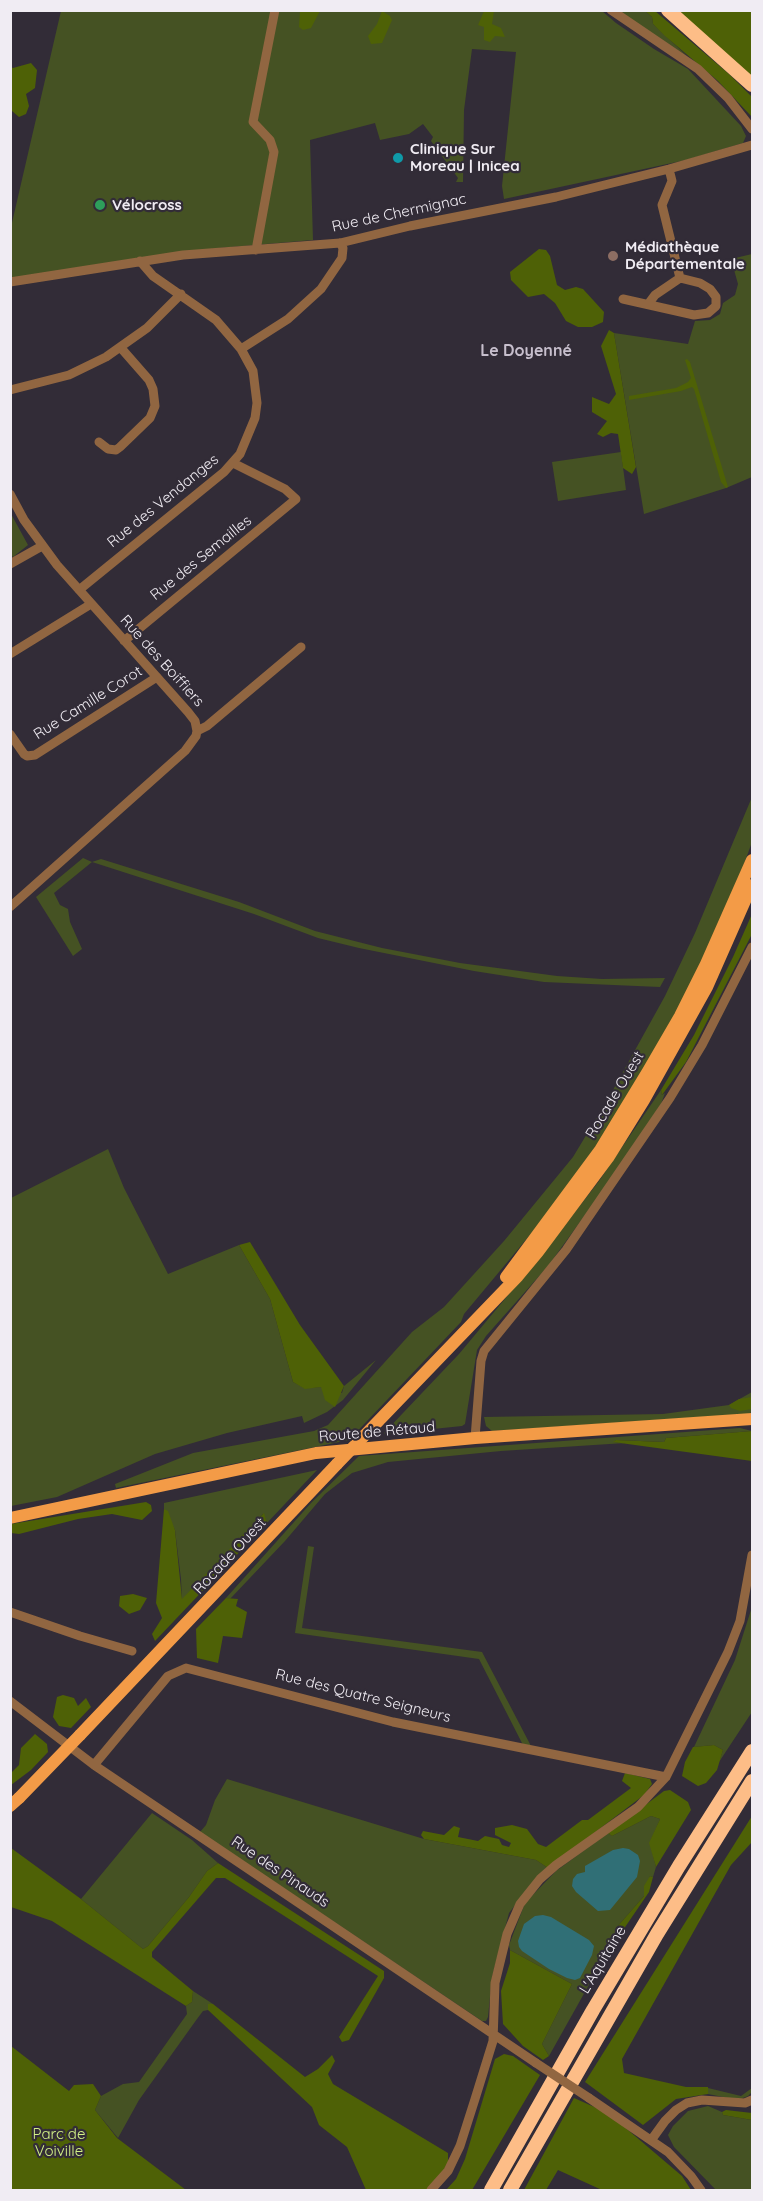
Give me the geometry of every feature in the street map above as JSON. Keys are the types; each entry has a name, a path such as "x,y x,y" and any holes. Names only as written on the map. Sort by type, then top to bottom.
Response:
{"highway":[{"path":"668,10 753,85"},
{"name":"L'Aquitaine","path":"491,2190 598,2000 679,1866 753,1751"},
{"path":"510,2190 657,1934 753,1781"}],"main road":[{"name":"Rocade Ouest","path":"469,1325 540,1234 600,1150 625,1110 680,1017 753,860"},
{"name":"Rocade Ouest","path":"13,1801 80,1735 469,1325 494,1303 538,1252 608,1158 644,1100 702,996 753,885"},
{"name":"Route de Rétaud","path":"10,1518 316,1453 475,1438 753,1419"}],"street":[{"path":"256,250 274,152 270,140 253,122 275,10"},
{"path":"611,10 698,69 728,98 753,129"},
{"name":"Rue de Chermignac","path":"10,282 183,255 340,243 441,219 556,197 753,146"},
{"path":"669,169 672,181 662,205 680,278"},
{"path":"241,349 288,319 321,289 342,258 343,248 340,243"},
{"name":"Rue des Vendanges","path":"79,590 233,463 251,432 257,403 253,371 241,349 216,320 153,276 140,261"},
{"path":"623,299 649,303 694,315 702,315 714,310 717,302 710,289 700,283 680,278 655,295 649,303"},
{"path":"10,390 69,375 121,348 147,328 181,294"},
{"path":"99,442 108,449 113,450 120,447 150,418 155,406 153,389 148,380 121,348"},
{"name":"Rue des Semailles","path":"124,641 296,499 285,489 233,463"},
{"name":"Rue des Boiffiers","path":"10,494 42,546 195,721 197,731 185,751 10,907"},
{"path":"10,564 42,546"},
{"path":"10,654 91,604"},
{"path":"197,731 222,714 301,647"},
{"name":"Rue Camille Corot","path":"10,734 24,754 27,756 35,754 157,677"},
{"path":"475,1438 480,1361 484,1351 566,1250 665,1106 702,1045 753,947"},
{"path":"431,2190 448,2171 460,2146 493,2041 495,1983 507,1934 520,1904 556,1865 638,1807 666,1778 728,1652 740,1621 753,1555"},
{"path":"10,1612 132,1651"},
{"name":"Rue des Quatre Seigneurs","path":"94,1765 168,1676 186,1668 194,1668 393,1722 666,1778"},
{"name":"Rue des Pinauds","path":"10,1701 94,1765 652,2139 679,2162 701,2190"},
{"path":"652,2139 665,2121 687,2103 702,2100 745,2103 753,2100"}],"green space":[{"path":"61,11 602,11 654,49 688,69 741,126 746,136 743,143 686,160 504,199 502,186 516,52 472,49 464,110 463,182 456,182 458,178 431,141 433,137 423,124 409,134 380,140 375,123 310,140 313,240 219,248 11,279 11,227"},
{"path":"300,11 320,11 311,28 303,30 299,27"},
{"path":"382,11 392,20 382,43 371,44 368,36 377,24"},
{"path":"484,11 494,11 492,24 501,28 505,37 495,36 490,42 484,40 484,27 478,25"},
{"path":"618,11 645,11 652,17 653,24 687,56"},
{"path":"645,11 655,11 729,74 752,97 752,117 718,81 665,36 653,24 652,17"},
{"path":"673,11 752,11 752,80"},
{"path":"31,63 37,70 35,88 26,94 29,106 26,114 19,117 12,111 11,67"},
{"path":"539,249 546,250 550,256 557,285 565,290 576,287 583,289 604,312 603,322 592,327 578,327 566,321 555,303 544,294 528,297 511,280 510,272"},
{"path":"752,254 752,477 726,488 644,514 614,333 688,344 695,321 710,320 720,314 723,303 735,295 738,284 731,259"},
{"path":"609,330 614,333 636,467 632,474 623,468 618,434 611,433 603,437 597,434 607,421 592,412 592,397 609,404 616,394 601,346"},
{"path":"685,360 690,362 728,487 726,488 721,482 692,387 629,400 629,396 676,388 688,382 691,378"},
{"path":"621,452 626,490 558,501 552,462"},
{"path":"10,512 28,545 13,557 11,555"},
{"path":"752,797 752,842 735,889 701,965 669,1027 619,1113 554,1206 464,1314 461,1322 349,1440 116,1488 115,1484 193,1453 314,1431 328,1425 412,1332 444,1307 504,1241 573,1157 665,996 695,933"},
{"path":"83,858 92,862 54,893 60,905 68,909 70,922 82,949 73,956 36,897"},
{"path":"101,859 239,902 315,931 382,948 460,963 557,976 602,979 665,978 660,987 544,982 474,971 359,948 318,938 254,914 92,862"},
{"path":"752,914 752,934 686,1062 662,1095 661,1090 694,1035"},
{"path":"661,1090 662,1095 665,1093 661,1104 606,1186 548,1266 486,1336 477,1350 465,1424 385,1434 459,1354 544,1252 599,1181"},
{"path":"108,1149 124,1188 168,1274 239,1245 270,1299 293,1382 305,1388 321,1387 342,1393 344,1386 376,1360 343,1400 327,1412 304,1423 302,1416 227,1433 155,1454 57,1497 11,1506 11,1198"},
{"path":"250,1242 300,1325 344,1386 335,1407 325,1400 321,1387 305,1389 293,1382 270,1299 239,1245"},
{"path":"752,1392 752,1412 748,1414 492,1431 486,1426 484,1417 663,1414 729,1405"},
{"path":"752,1397 752,1409 740,1411 729,1405 739,1399"},
{"path":"740,1428 752,1431 666,1438 664,1442 616,1440 614,1442 625,1443 501,1451 388,1462 352,1473 325,1494 285,1541 230,1599 226,1598 311,1503 359,1456"},
{"path":"752,1431 752,1461 613,1442 616,1440 664,1442 666,1438"},
{"path":"317,1470 267,1523 263,1514 182,1600 175,1530 164,1509 164,1503"},
{"path":"146,1502 151,1505 152,1511 142,1520 112,1514 78,1519 19,1534 11,1533 11,1524"},
{"path":"164,1509 168,1511 175,1530 182,1599 264,1513 267,1523 155,1641 152,1634 162,1618 156,1603"},
{"path":"308,1546 314,1547 302,1628 482,1652 531,1746 523,1745 479,1659 295,1633"},
{"path":"133,1594 147,1598 140,1610 129,1614 119,1606 120,1596"},
{"path":"226,1598 238,1599 236,1606 247,1612 242,1638 223,1636 218,1663 197,1658 196,1629"},
{"path":"751,1610 752,1712 719,1762 723,1750 714,1745 694,1747 735,1660"},
{"path":"63,1695 74,1698 78,1706 86,1698 91,1707 71,1728 59,1726 53,1717 57,1697"},
{"path":"35,1734 47,1744 48,1752 31,1770 11,1785 11,1773 19,1765 21,1748"},
{"path":"714,1745 723,1750 717,1770 706,1783 698,1786 682,1776 685,1762 693,1747"},
{"path":"625,1773 650,1779 652,1784 644,1795 548,1868 536,1860 424,1839 421,1835 423,1831 444,1835 454,1826 460,1828 458,1837 478,1841 485,1836 499,1839 502,1845 509,1847 511,1843 495,1835 495,1828 512,1825 527,1829 538,1844 546,1847 631,1788 622,1781"},
{"path":"227,1779 424,1839 536,1860 548,1868 538,1876 509,1913 492,1977 486,2021 482,2021 200,1832 206,1825 215,1800"},
{"path":"670,1790 688,1802 691,1810 656,1867 649,1843 660,1819 651,1816 612,1836 608,1833 664,1791"},
{"path":"152,1813 192,1840 218,1863 207,1871 189,1897 143,1949 81,1899"},
{"path":"651,1816 660,1819 650,1843 656,1867 653,1877 650,1876 644,1896 617,1927 616,1934 602,1954 604,1958 549,2056 542,2044 572,1984 510,1950 509,1945 525,1903 556,1871 608,1833 612,1836"},
{"path":"752,1816 752,1842 731,1865 622,2059 624,2073 686,2087 708,2087 708,2094 676,2099 643,2125 585,2082"},
{"path":"11,1848 81,1899 143,1949 189,1897 207,1871 218,1863 384,1971 384,1978 349,2040 342,2042 339,2037 378,1976 225,1878 216,1878 152,1952 152,1957 193,1991 192,2002 186,2006 52,1921 11,1907"},
{"path":"650,1876 653,1877 649,1892 604,1958 601,1955 616,1935 617,1927 644,1896 644,1886"},
{"path":"510,1950 572,1984 542,2044 549,2056 543,2060 523,2046 503,2024 501,1991 510,1963"},
{"path":"193,1991 213,2004 208,2004 208,2010 203,2011 139,2100 118,2138 95,2110 101,2096 123,2084 139,2082 187,2014 186,2006 192,2002"},
{"path":"208,2004 213,2004 305,2077 318,2069 332,2055 335,2061 328,2074 333,2084 448,2153 448,2162 444,2170 426,2190 366,2190 347,2147 319,2125 312,2107 208,2010"},
{"name":"Parc de Voiville","path":"11,2046 69,2091 74,2085 93,2084 101,2096 95,2110 117,2138 186,2190 11,2190"},
{"path":"504,2054 513,2056 540,2075 472,2190 446,2190 456,2179 465,2159 495,2059"},
{"path":"708,2088 741,2096 752,2088 752,2092 738,2100 708,2094"},
{"path":"574,2098 608,2113 682,2176 691,2190 602,2190 558,2170 546,2190 524,2190"},
{"path":"708,2106 722,2112 723,2115 752,2120 752,2190 716,2190 674,2147 668,2135 673,2126 688,2111"},
{"path":"726,2110 752,2113 752,2120 723,2115 722,2112"}],"water":[{"path":"623,1848 638,1855 640,1861 637,1877 610,1910 598,1911 576,1892 572,1886 573,1879 577,1874 585,1872 585,1866 613,1850"},
{"path":"535,1916 551,1917 589,1940 594,1946 580,1978 575,1980 567,1978 549,1969 519,1947 518,1941 524,1924"}],"place":[{"name":"Clinique Sur Moreau | Inicea","path":"398,158"},
{"name":"Vélocross","path":"100,205"},
{"name":"Médiathèque Départementale","path":"613,256"}],"district":[{"name":"Le Doyenné","path":"526,351"}]}
